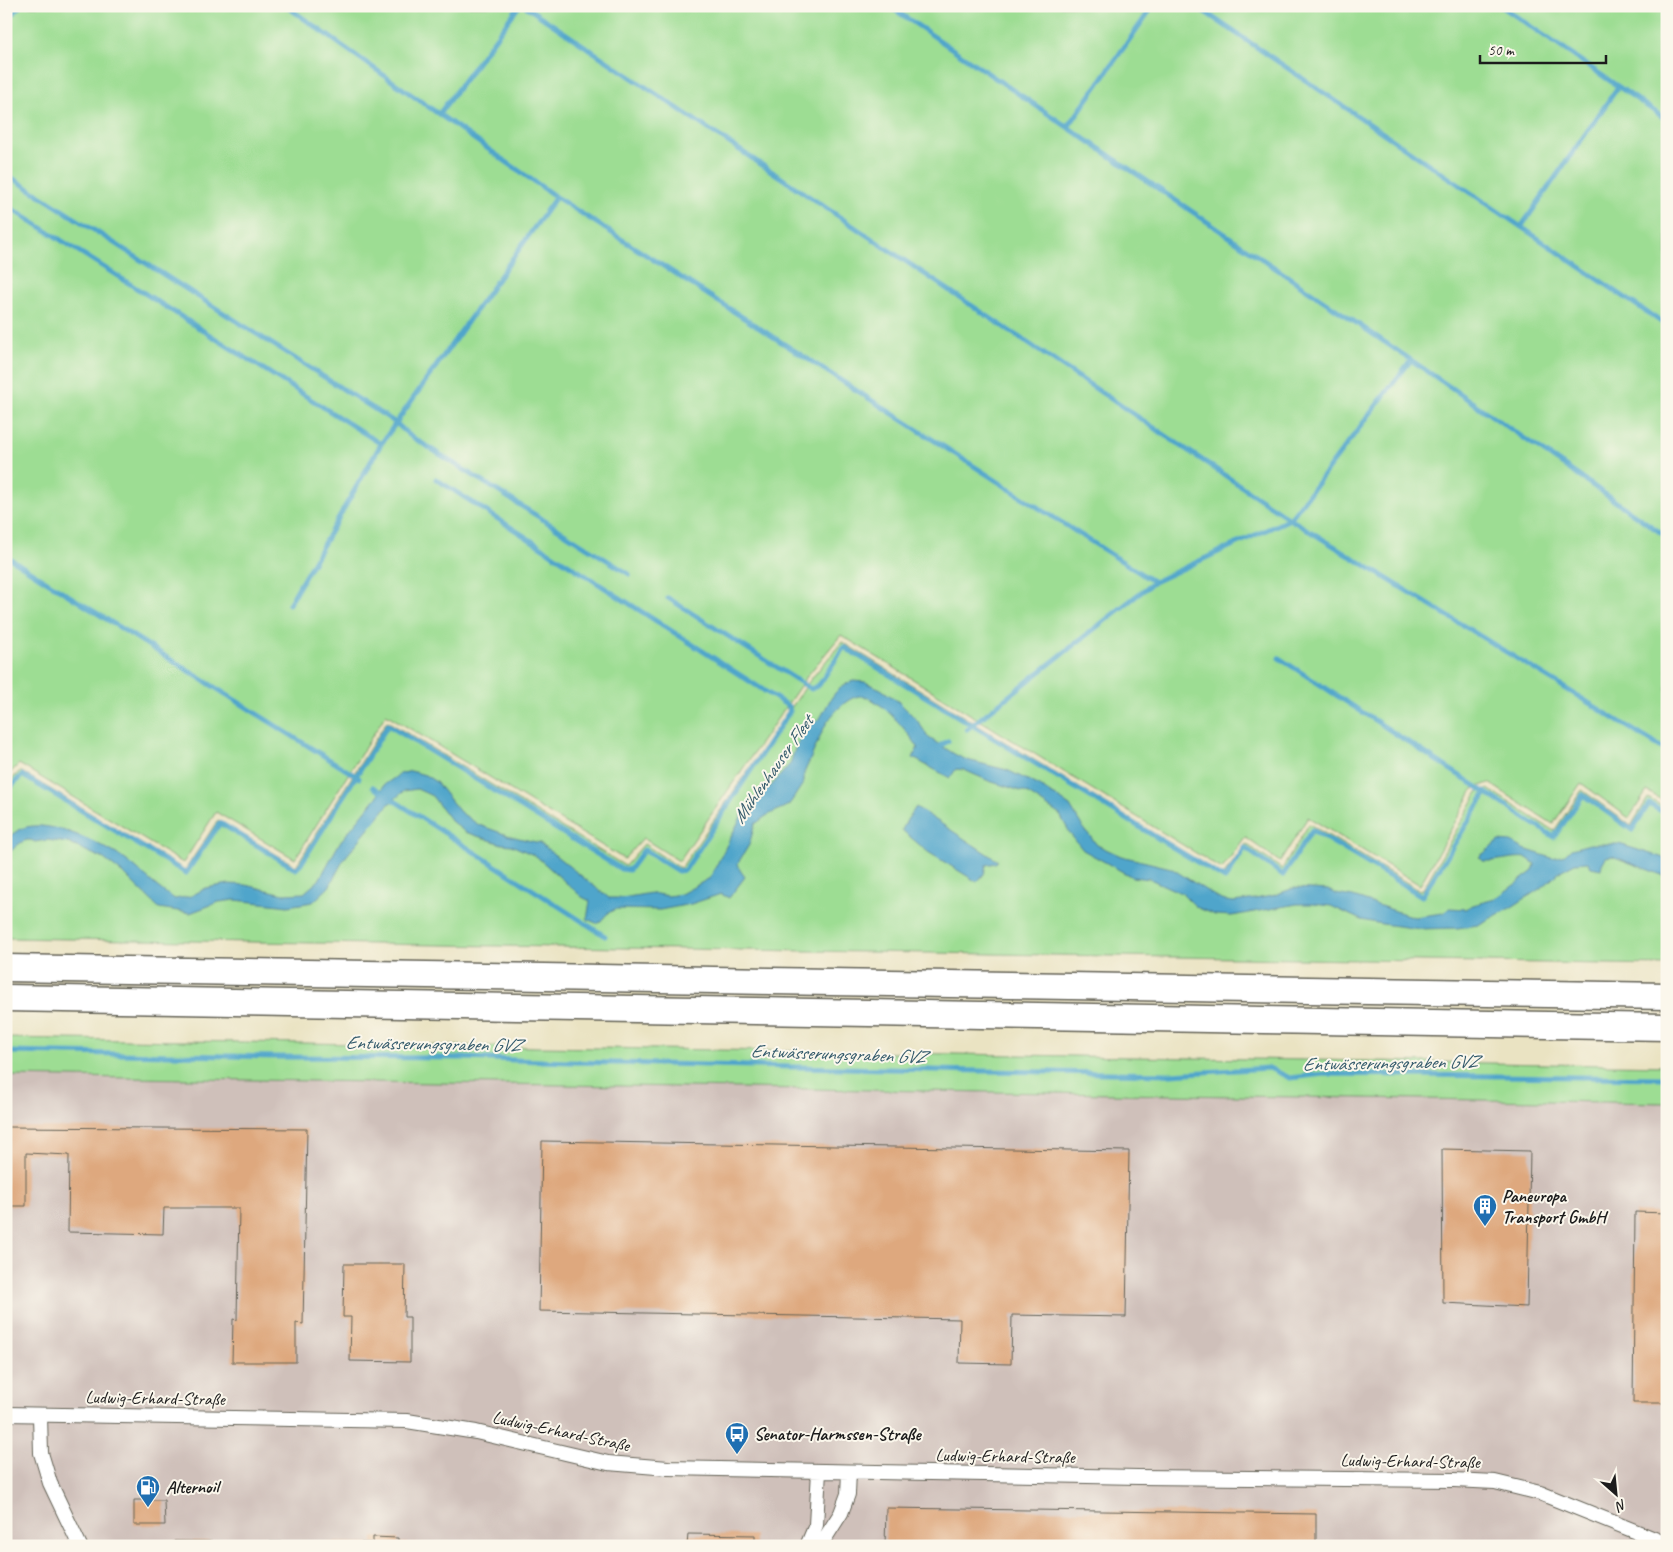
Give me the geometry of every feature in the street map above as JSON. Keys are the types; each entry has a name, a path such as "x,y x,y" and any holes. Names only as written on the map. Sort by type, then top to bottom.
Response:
{"highway":[{"path":"6,968 1667,996"},
{"path":"6,998 1667,1027"}],"street":[{"name":"Ludwig-Erhard-Straße","path":"6,1414 407,1421 476,1432 608,1463 668,1468 1424,1479 1495,1482 1540,1492 1667,1544"},
{"path":"40,1415 41,1454 50,1483 80,1546"},
{"path":"807,1546 816,1525 819,1471"},
{"path":"820,1546 841,1512 846,1500 849,1472"}],"shaded area":[{"path":"6,1076 1667,1102 1667,1546 6,1546"}],"green space":[{"path":"6,6 1667,6 1667,803 1647,791 1629,818 1581,783 1553,824 1489,783 1474,788 1420,885 1308,817 1280,862 1245,837 1222,869 841,635 807,676 679,861 643,838 624,859 386,714 295,859 216,812 183,863 19,764 6,777"},
{"path":"842,642 1223,876 1246,844 1282,869 1309,824 1419,890 1423,889 1478,792 1488,789 1554,831 1582,790 1631,826 1648,798 1667,809 1667,965 6,938 6,785 20,771 185,870 218,820 296,866 387,721 625,866 644,844 680,868 811,679"},
{"path":"6,1038 1667,1066 1667,1103 6,1076"}],"water":[{"path":"853,681 865,682 881,689 899,702 917,720 929,738 956,755 967,760 1007,770 1040,786 1070,806 1082,826 1097,845 1121,856 1171,868 1221,900 1233,902 1249,900 1272,896 1294,888 1328,890 1414,917 1443,913 1450,908 1465,909 1495,899 1533,871 1535,864 1527,858 1483,861 1479,857 1499,841 1511,842 1524,849 1552,858 1565,855 1571,849 1590,844 1619,844 1667,859 1667,877 1612,856 1606,857 1601,869 1591,867 1588,862 1575,863 1562,870 1544,886 1512,907 1478,925 1458,928 1420,929 1382,924 1361,920 1331,906 1312,904 1297,904 1232,916 1215,915 1196,907 1183,894 1150,879 1132,877 1083,850 1071,835 1060,815 1027,793 989,781 964,770 956,769 950,778 913,758 918,747 908,733 885,709 869,698 862,696 846,702 829,720 804,773 804,782 789,805 766,816 755,824 749,845 738,863 745,877 729,898 721,894 691,904 660,910 615,909 607,914 598,924 587,919 590,901 582,897 536,856 511,845 465,832 451,821 432,796 417,789 404,791 389,804 344,859 329,887 313,902 288,906 235,900 219,902 190,913 159,908 126,876 104,859 68,843 27,840 19,844 6,856 6,838 23,828 34,826 48,827 77,835 105,848 127,861 156,886 175,899 191,896 206,888 229,884 246,885 284,894 304,893 319,880 340,842 377,797 384,785 400,774 411,771 425,775 436,782 460,812 479,825 510,836 540,843 609,898 622,898 651,893 668,896 681,894 710,878 742,815 754,799 771,786 790,764 796,746 805,730 819,720 836,692"},
{"path":"916,807 998,861 986,865 984,874 977,882 928,852 902,830"}],"building":[{"path":"6,1127 307,1129 303,1324 296,1323 296,1362 232,1362 233,1319 237,1320 239,1208 164,1208 163,1234 68,1232 69,1155 26,1153 26,1206 6,1206"},
{"path":"542,1141 1129,1151 1126,1317 1012,1315 1011,1364 959,1363 960,1319 539,1311"},
{"name":"Paneuropa Transport GmbH","path":"1442,1149 1530,1151 1527,1307 1443,1303"},
{"path":"1635,1212 1667,1213 1667,1403 1633,1403"},
{"path":"344,1264 405,1264 404,1317 410,1317 410,1362 350,1361 351,1317 343,1317"},
{"path":"134,1500 164,1500 165,1525 134,1525"},
{"path":"886,1508 1316,1514 1316,1546 885,1546"},
{"path":"688,1534 755,1535 755,1546 687,1546"},
{"path":"373,1537 398,1538 398,1543 453,1544 453,1546 174,1546 174,1541 373,1543"}],"waterway":[{"path":"6,21 20,6"},
{"path":"286,6 556,197 1154,582"},
{"path":"439,114 519,6"},
{"path":"525,6 1290,519 1667,751"},
{"path":"889,6 1411,360 1290,519 1154,582 967,729"},
{"path":"1068,127 1153,6"},
{"path":"1196,6 1667,326"},
{"path":"1501,6 1667,120"},
{"path":"1521,227 1618,87"},
{"path":"6,174 396,423 409,435 629,574"},
{"path":"289,604 381,444 556,197"},
{"path":"6,205 381,444"},
{"path":"1411,360 1667,537"},
{"name":"Mühlenhauser Fleet","path":"6,792 22,775 186,873 220,823 296,869 301,864 388,725 621,869 629,870 644,850 678,871 685,870 790,711 788,706 436,479"},
{"path":"6,556 359,778"},
{"path":"668,598 811,689 819,685 844,647 1225,879 1245,848 1283,875 1312,830 1422,896 1486,793"},
{"path":"1279,658 1554,837 1583,795 1632,830 1649,804 1667,814"},
{"path":"935,749 948,741"},
{"path":"373,787 605,936"},
{"name":"Entwässerungsgraben GVZ","path":"6,1052 463,1058 569,1062 1171,1074 1269,1068 1290,1078 1324,1074 1667,1078"}],"place":[{"name":"Paneuropa Transport GmbH","path":"1485,1227"},
{"name":"Senator-Harmssen-Straße","path":"737,1455"},
{"name":"Alternoil","path":"148,1508"}]}
